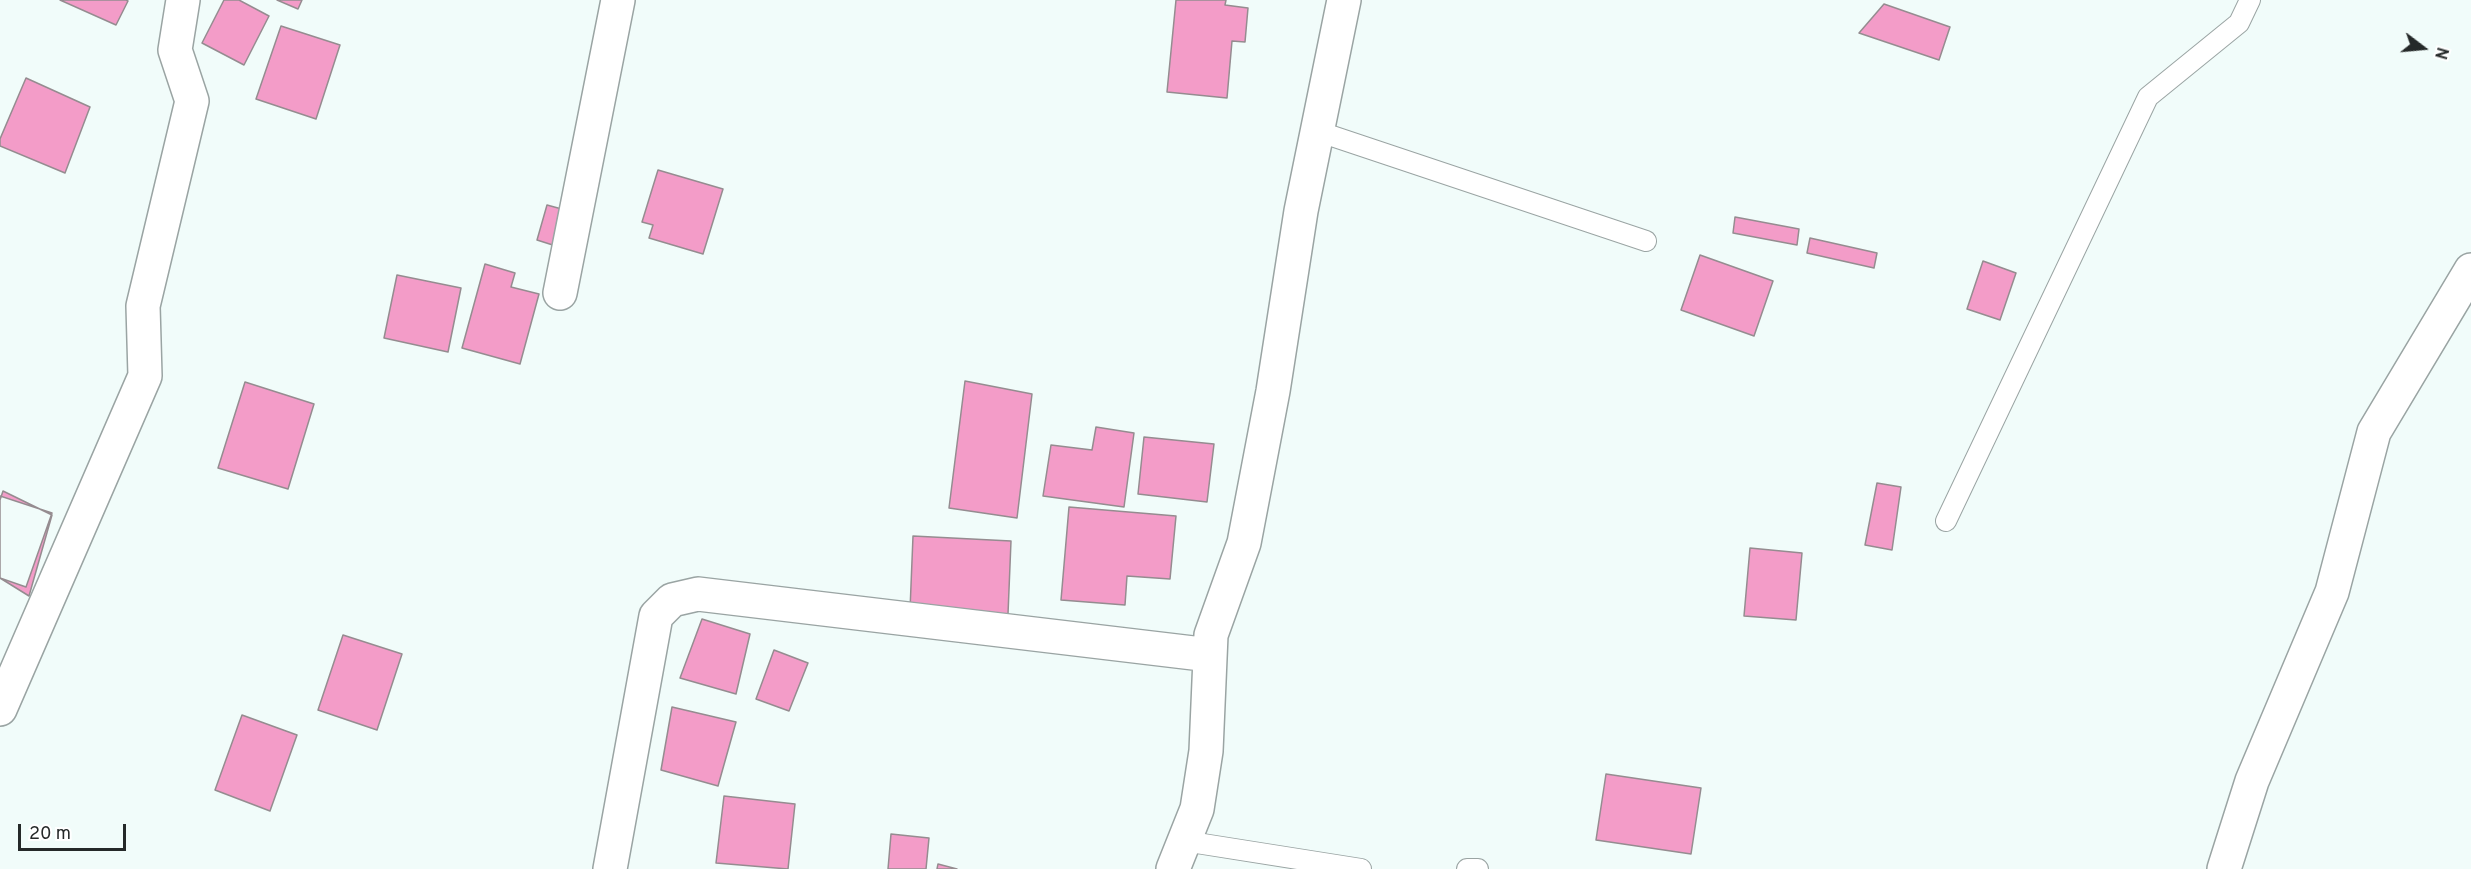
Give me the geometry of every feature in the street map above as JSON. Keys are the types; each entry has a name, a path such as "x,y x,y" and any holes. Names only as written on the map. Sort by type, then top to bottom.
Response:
{"street":[{"path":"0,709 145,376 143,306 192,100 175,50 183,0"},
{"path":"560,293 618,0"},
{"path":"1179,855 1197,809 1206,751 1210,635 1244,543 1273,391 1301,210 1344,0"},
{"path":"2224,869 2252,781 2332,592 2374,432 2471,270"},
{"path":"610,869 656,616 672,600 698,594 1210,655"}],"lane":[{"path":"1946,520 2148,97 2239,23 2250,0"},
{"path":"1317,131 1646,240"},
{"path":"1179,855 1361,869"},
{"path":"1467,869 1478,869"}],"building":[{"path":"60,0 126,0 128,1 116,25"},
{"path":"224,0 239,0 269,16 244,65 202,43"},
{"path":"277,0 302,0 298,9"},
{"path":"1176,0 1226,0 1225,5 1248,8 1245,42 1232,41 1227,98 1167,92"},
{"path":"1884,4 1950,27 1939,60 1859,33"},
{"path":"281,26 340,45 316,119 256,99"},
{"path":"26,78 90,107 65,173 0,146 0,139"},
{"path":"658,170 723,189 703,254 649,238 653,225 642,222"},
{"path":"547,205 569,211 559,247 537,240"},
{"path":"1735,217 1799,229 1797,245 1733,233"},
{"path":"1810,238 1877,253 1874,268 1807,253"},
{"path":"1700,255 1773,281 1754,336 1681,310"},
{"path":"1983,261 2016,273 2000,320 1967,309"},
{"path":"485,264 515,273 511,287 539,294 520,364 462,348"},
{"path":"397,275 461,288 448,352 384,338"},
{"path":"965,381 1032,394 1017,518 949,508"},
{"path":"245,382 314,404 288,489 218,468"},
{"path":"1096,427 1134,433 1124,507 1043,496 1051,445 1092,450"},
{"path":"1144,437 1214,444 1207,502 1138,494"},
{"path":"1877,483 1901,487 1892,550 1865,545"},
{"path":"3,491 52,515 29,596 0,578 0,500"},
{"path":"0,496 52,513 26,587 0,578"},
{"path":"1069,507 1176,516 1170,579 1127,576 1125,605 1061,600"},
{"path":"913,536 1011,541 1008,614 910,610"},
{"path":"1750,548 1802,553 1796,620 1744,616"},
{"path":"702,619 750,634 736,694 680,678"},
{"path":"343,635 402,654 377,730 318,710"},
{"path":"774,650 808,663 789,711 756,699"},
{"path":"672,707 736,722 718,786 661,770"},
{"path":"242,715 297,735 270,811 215,790"},
{"path":"1606,774 1701,788 1691,854 1596,840"},
{"path":"724,796 795,804 788,869 716,863"},
{"path":"891,834 929,838 926,869 888,869"},
{"path":"938,864 957,869 937,869"}]}
